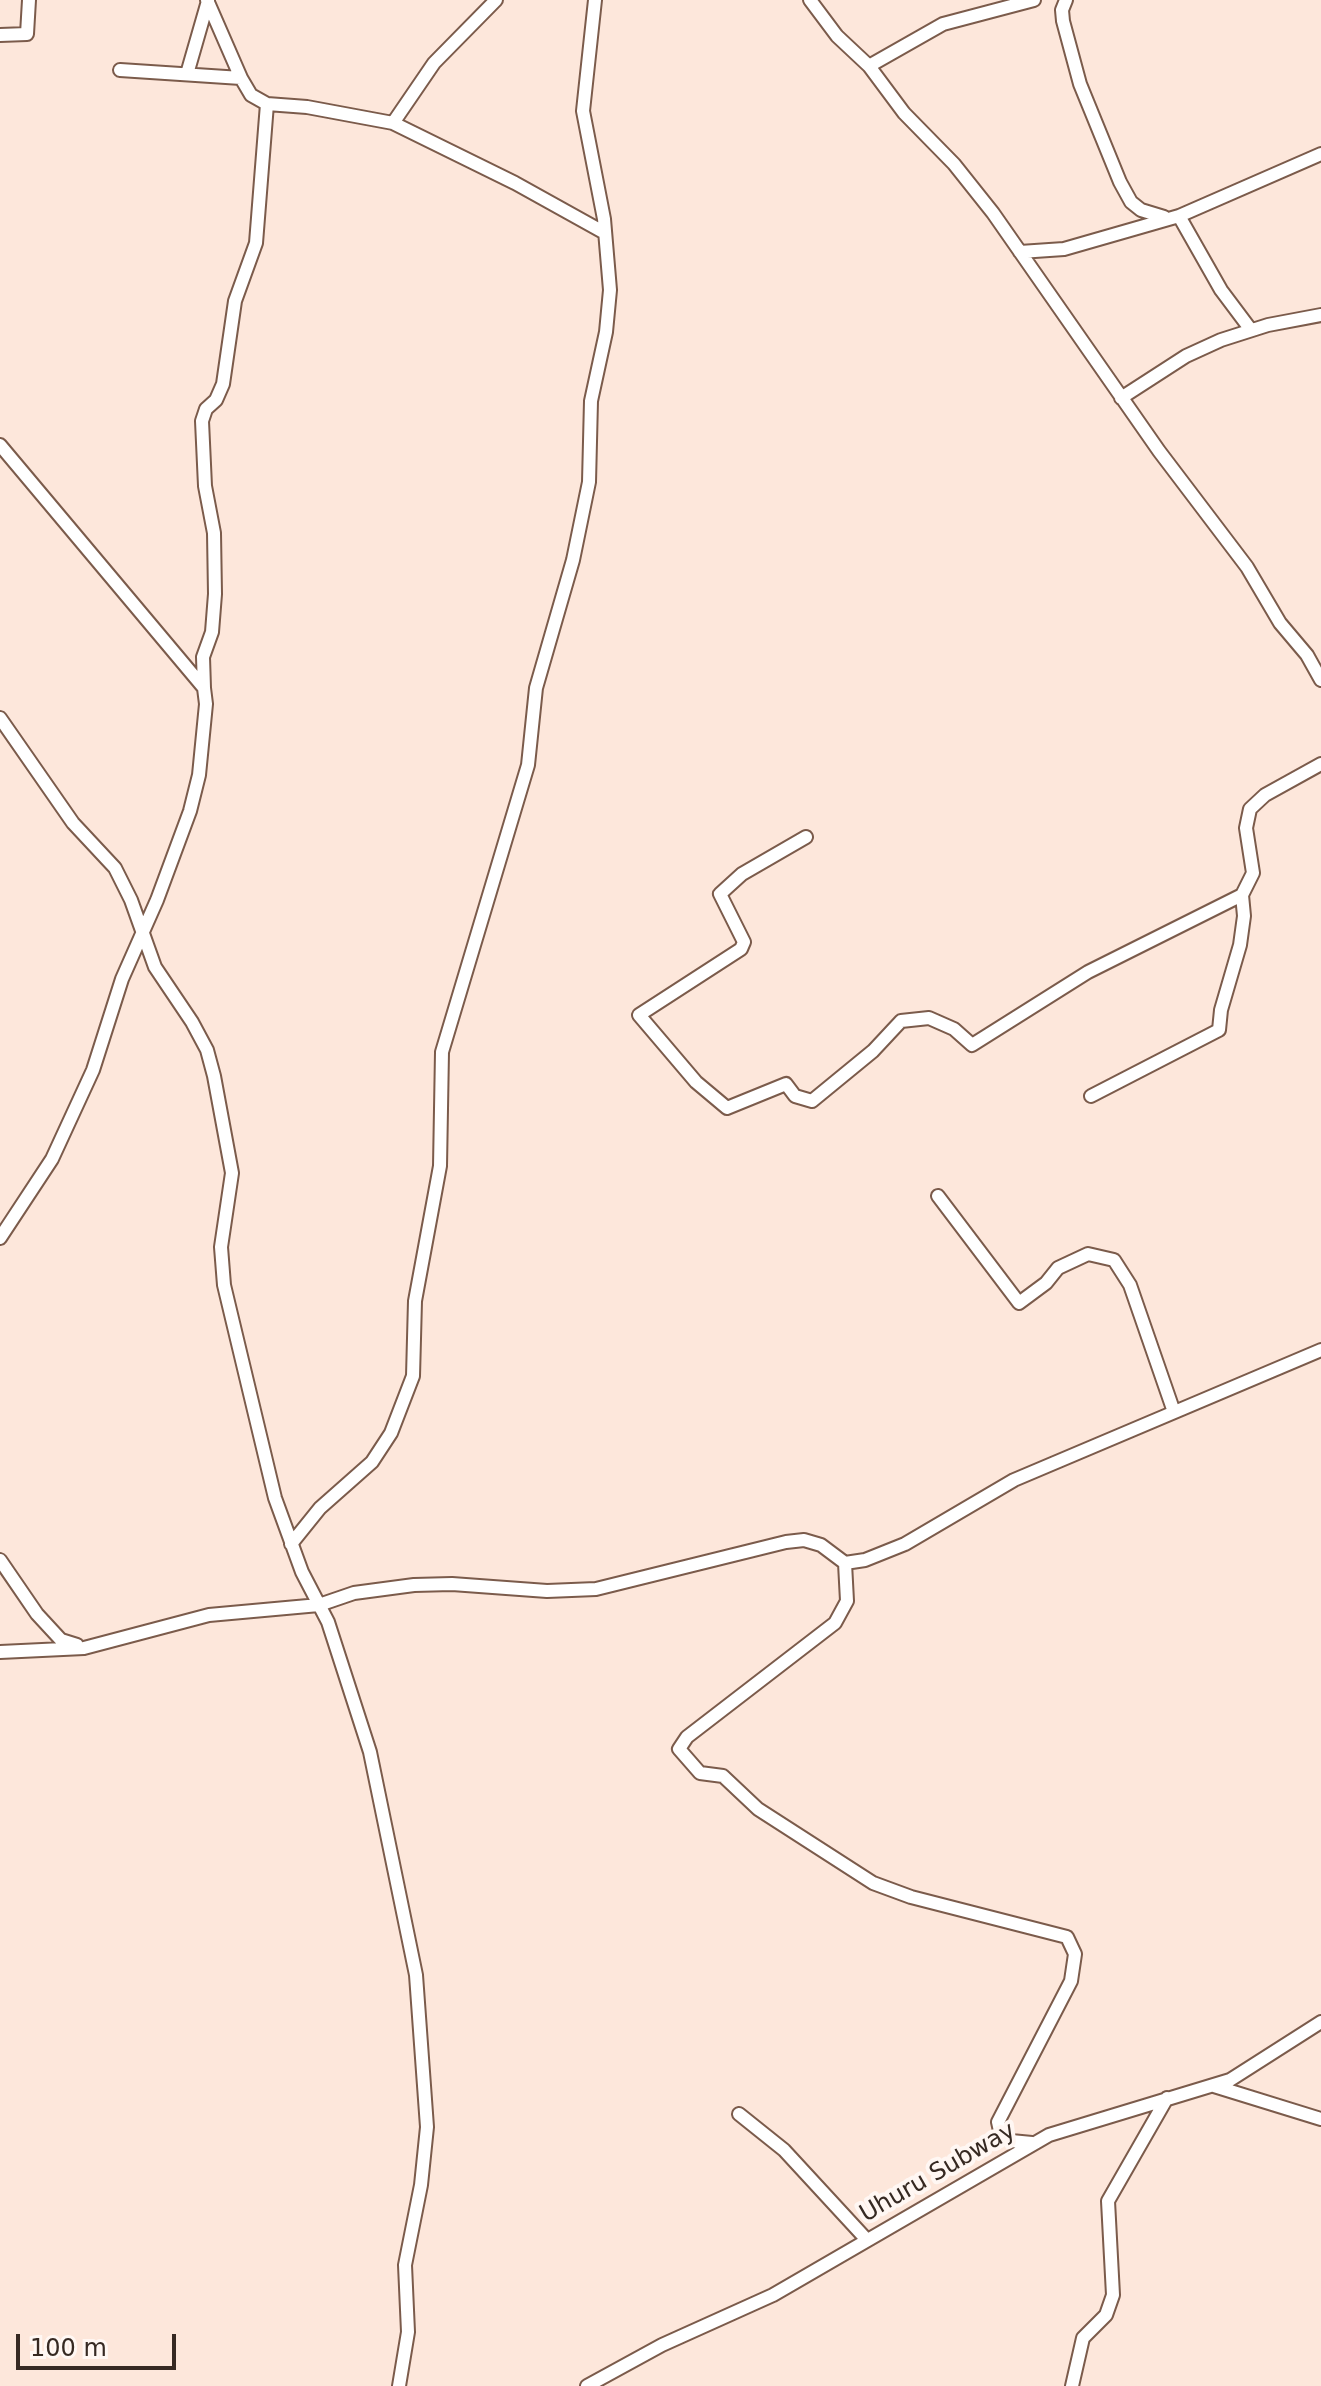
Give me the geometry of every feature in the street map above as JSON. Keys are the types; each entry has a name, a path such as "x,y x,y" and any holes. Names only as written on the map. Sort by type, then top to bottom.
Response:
{"street":[{"path":"0,35 27,34 29,0"},
{"path":"393,123 434,63 496,0"},
{"path":"291,1544 320,1508 372,1462 391,1433 413,1376 415,1301 440,1166 442,1052 528,765 536,688 580,528 590,466 591,401 609,311 605,233 583,111 595,0"},
{"path":"810,0 837,36 869,66 904,113 973,187 1121,398 1247,567 1280,623 1307,655 1321,680"},
{"path":"869,66 943,24 1034,0"},
{"path":"1066,0 1062,10 1063,21 1080,84 1131,202 1141,210 1175,217 1221,290 1251,330"},
{"path":"208,1 251,95 267,104 288,104 393,123 515,183 605,233"},
{"path":"187,74 208,1"},
{"path":"120,70 241,78"},
{"path":"0,1238 33,1190 67,1129 93,1070 122,979 143,934 197,786 204,688 203,657 212,632 215,594 214,533 205,486 202,421 226,376 235,301 256,243 267,104"},
{"path":"1020,252 1064,249 1175,217 1321,154"},
{"path":"1121,398 1186,356 1251,330 1321,315"},
{"path":"0,445 204,688"},
{"path":"0,718 73,823 115,868 155,967 207,1050 214,1076 232,1173 221,1247 222,1275 272,1485 291,1544 319,1605 370,1752 416,1975 427,2127 421,2185 405,2265 408,2332 399,2386"},
{"path":"1091,1096 1217,1032 1240,945 1244,916 1242,895 1253,873 1246,828 1250,809 1265,795 1321,764"},
{"path":"806,837 742,874 720,894 744,942 741,949 639,1015 696,1082 727,1108 786,1084 795,1096 812,1101 873,1051 901,1021 929,1018 954,1029 972,1045 1088,972 1242,895"},
{"path":"938,1196 1019,1303 1046,1283 1058,1268 1088,1254 1114,1260 1130,1285 1174,1412"},
{"path":"0,1652 84,1648 209,1615 319,1605 354,1593 414,1585 452,1584 547,1591 596,1589 804,1540 821,1545 845,1563 865,1560 905,1544 1014,1480 1321,1350"},
{"path":"0,1560 61,1640 84,1648"},
{"path":"845,1563 847,1601 835,1623 687,1737 679,1749 700,1773 723,1776 758,1809 873,1883 911,1897 1067,1937 1075,1954 1071,1981 998,2122 1011,2141 1032,2143"},
{"name":"Uhuru Subway","path":"587,2386 662,2345 773,2295 1032,2143 1067,2128 1214,2086 1255,2067 1321,2022"},
{"path":"1214,2086 1321,2119"},
{"path":"1072,2386 1083,2338 1106,2315 1113,2295 1108,2201 1167,2098"},
{"path":"739,2114 784,2150 867,2240"}]}
